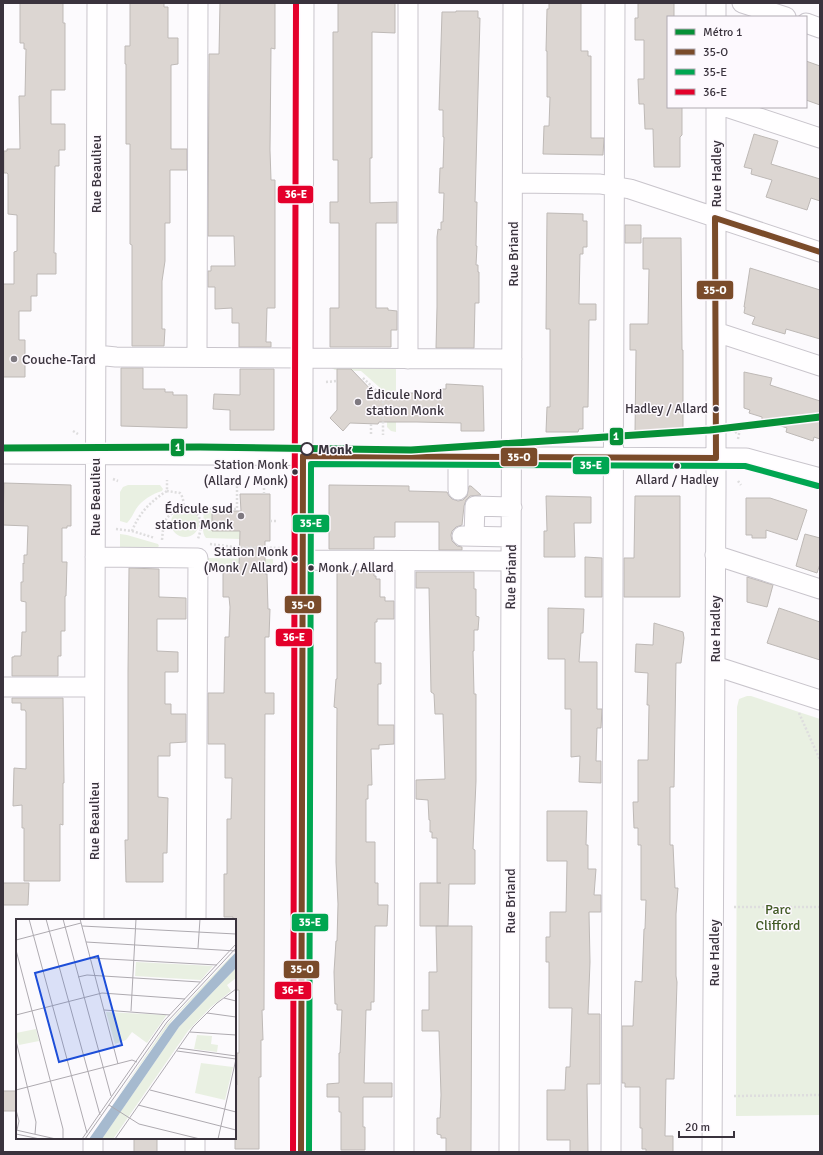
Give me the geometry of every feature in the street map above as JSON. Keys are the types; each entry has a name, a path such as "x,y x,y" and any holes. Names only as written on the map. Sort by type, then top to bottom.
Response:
{"street":[{"name":"Rue Beaulieu","path":"94,919 97,3"},
{"path":"197,357 198,3"},
{"path":"301,1152 304,3"},
{"path":"408,3 408,359"},
{"name":"Rue Briand","path":"509,1152 513,3"},
{"path":"611,1152 615,3"},
{"path":"716,3 716,16"},
{"path":"742,3 783,16"},
{"path":"807,24 820,28"},
{"name":"Rue Hadley","path":"712,1152 716,458 716,108"},
{"path":"729,108 820,138"},
{"path":"513,183 614,186 630,189 820,252"},
{"path":"716,332 820,366"},
{"path":"96,355 116,357 512,359"},
{"path":"3,454 746,458 820,478"},
{"path":"458,457 458,490"},
{"path":"511,537 468,536 475,506 512,507"},
{"path":"715,555 820,589"},
{"path":"95,557 198,558 196,919"},
{"path":"303,560 510,561"},
{"path":"404,1152 405,561"},
{"path":"715,666 820,700"},
{"path":"3,687 94,687"},
{"path":"93,1139 93,1152"},
{"path":"195,1139 195,1152"}],"path":[{"path":"358,373 383,397 383,435"},
{"path":"326,382 337,381"},
{"path":"371,424 372,435"},
{"path":"737,445 740,429"},
{"path":"167,480 167,491"},
{"path":"190,509 237,509 237,480"},
{"path":"264,480 264,494"},
{"path":"738,481 741,485"},
{"path":"116,529 132,531 136,521 145,509 167,491 180,493 183,498 183,506"},
{"path":"183,506 190,509 201,519 201,529 198,540"},
{"path":"162,540 165,519 172,512 183,506"},
{"path":"270,521 276,521"},
{"path":"212,545 252,548 280,548"},
{"path":"797,709 820,760"},
{"path":"734,906 820,907"},
{"path":"734,1096 820,1095"}],"green space":[{"path":"396,366 396,432 391,431 387,427 387,394 361,371 335,370 330,367"},
{"path":"128,485 160,485 163,489 162,491 144,500 127,523 120,521 120,492 123,487"},
{"path":"185,509 195,513 199,523 195,533 185,537 175,533 171,523 175,513"},
{"path":"203,511 212,511 240,531 240,539 206,538 203,532"},
{"path":"120,534 158,544 159,546 157,548 120,548"},
{"path":"204,558 273,559 273,567 204,566"},
{"name":"Parc Clifford","path":"751,696 820,719 820,1115 736,1116 737,707 739,699"}],"building":[{"path":"20,3 63,3 63,23 65,23 65,90 51,90 51,124 65,124 65,150 59,150 59,166 55,166 54,253 56,253 56,274 37,274 37,296 31,296 31,311 19,311 19,340 25,340 25,377 3,377 3,284 14,284 14,252 17,251 17,215 8,214 8,174 4,173 4,151 7,151 7,149 20,149 19,96 25,96 26,49 24,49 24,43 20,43"},
{"path":"130,3 164,3 164,7 168,7 168,38 178,38 178,64 171,65 171,149 187,149 187,170 170,170 170,223 165,223 165,261 162,281 162,329 165,329 164,346 132,346 130,144 126,144 125,64 125,46 130,46"},
{"path":"220,3 275,3 275,49 271,48 270,150 271,180 275,180 275,308 267,308 266,342 271,342 271,347 239,347 239,323 232,323 232,308 215,309 215,287 208,287 208,271 211,271 211,266 235,266 234,236 208,236 209,54 219,54"},
{"path":"338,3 395,3 395,33 372,32 372,158 370,158 370,203 397,202 397,223 376,223 376,308 388,308 388,310 397,311 397,330 391,330 391,347 330,347 330,308 339,308 339,223 330,223 330,202 338,202 338,160 333,160 333,32 338,32"},
{"path":"549,3 581,3 581,51 588,51 588,56 591,56 591,138 604,138 603,155 543,154 544,126 549,126 550,97 547,97 546,51 547,9 549,9"},
{"path":"638,3 674,3 674,16 667,16 667,108 682,108 680,167 654,167 653,129 645,129 644,104 639,104 638,79 644,79 644,40 635,40 635,18 638,18"},
{"path":"478,11 478,18 480,18 475,202 477,202 476,265 478,265 479,272 479,303 475,303 474,348 436,348 437,237 438,229 441,230 441,222 443,222 444,193 439,193 440,168 443,168 444,137 443,110 439,110 442,12"},
{"path":"807,61 820,66 820,105 807,100"},
{"path":"754,134 778,141 771,164 820,179 820,201 811,198 807,210 766,197 772,180 751,174 752,169 744,167"},
{"path":"547,213 583,214 583,221 587,221 587,247 583,247 583,254 580,254 579,304 596,304 596,320 589,320 588,407 583,407 583,429 579,429 578,432 546,432 547,407 550,407 550,329 546,329"},
{"path":"625,225 641,225 641,243 625,243"},
{"path":"643,238 681,238 683,433 635,433 636,350 630,350 630,324 648,324 649,269 643,269"},
{"path":"750,268 820,290 820,339 786,329 785,334 752,324 755,317 744,313"},
{"path":"121,368 143,368 143,389 165,389 165,392 173,392 173,395 187,395 187,428 121,426"},
{"path":"240,369 274,369 274,430 230,430 230,410 213,409 214,394 240,395"},
{"path":"337,369 351,369 377,396 407,397 407,393 439,393 439,389 446,389 446,384 483,386 484,431 461,431 461,423 379,422 378,424 350,423 343,431 330,418 337,410"},
{"path":"744,372 772,378 770,385 820,401 820,439 814,437 813,441 786,432 787,428 762,420 762,417 749,413 750,410 744,408"},
{"path":"4,483 71,485 71,526 62,528 62,562 67,562 65,631 61,631 61,656 58,656 58,676 12,676 12,657 21,656 22,632 26,632 26,602 21,601 21,582 23,582 24,555 27,555 28,526 3,525"},
{"path":"329,485 409,486 409,491 447,492 452,499 458,501 463,500 467,496 469,486 471,486 481,495 470,496 466,500 462,525 456,527 452,531 452,541 457,546 462,547 462,550 439,550 439,522 395,522 395,537 374,537 374,549 329,549"},
{"path":"240,494 270,494 270,541 265,541 265,574 267,574 268,609 270,609 269,637 265,637 265,693 274,693 274,714 265,714 264,1010 262,1010 263,1040 261,1040 261,1077 259,1077 259,1149 235,1149 237,1053 239,1053 239,990 236,990 236,919 233,919 233,917 224,917 224,874 227,874 227,819 231,819 232,778 225,778 225,744 208,744 208,693 224,693 225,637 229,637 230,607 229,597 223,597 223,567 239,567 240,531 212,531 212,511 241,511"},
{"path":"546,496 591,497 591,523 574,523 575,557 544,557 544,531 547,531"},
{"path":"635,496 680,496 680,597 624,597 624,558 634,558"},
{"path":"746,498 770,498 807,510 797,540 766,530 766,538 752,538 752,535 746,535"},
{"path":"805,534 820,538 820,564 817,573 796,566"},
{"path":"585,557 602,558 602,597 585,597"},
{"path":"129,568 159,569 159,597 186,598 186,619 157,619 157,651 178,652 178,672 165,672 165,704 171,704 171,714 186,714 186,742 170,743 170,756 158,756 158,797 168,798 167,853 163,853 163,882 126,882 125,840 128,840"},
{"path":"337,571 374,571 374,576 376,576 376,579 380,579 380,597 385,597 385,601 394,601 394,619 377,619 377,622 375,622 375,663 381,663 381,684 378,684 378,725 394,725 394,744 379,745 379,749 371,749 372,785 368,785 368,799 366,799 366,842 375,842 375,883 378,883 378,905 388,905 387,926 375,926 374,1002 371,1002 371,1010 366,1010 364,1083 392,1083 392,1097 363,1097 365,1150 341,1150 341,1112 339,1112 339,1097 327,1097 327,1084 339,1083 339,1053 342,1010 337,1010 337,1004 335,1004 334,972 338,904 336,862 337,708 334,707 337,679"},
{"path":"416,572 474,572 474,589 476,589 476,616 479,617 478,630 474,630 473,651 474,694 476,694 476,781 473,849 475,850 475,884 449,884 448,926 420,926 420,883 437,883 437,838 432,838 432,832 430,832 428,800 416,799 416,780 445,779 443,714 435,714 434,694 431,692 429,588 416,588"},
{"path":"747,577 773,585 767,607 747,602"},
{"path":"548,608 584,609 583,633 581,633 579,662 597,662 597,709 602,709 601,728 597,728 596,761 601,761 601,783 579,782 580,756 571,757 571,709 565,709 565,659 548,659"},
{"path":"779,608 820,622 820,660 767,643"},
{"path":"654,623 683,632 684,638 681,663 676,663 674,787 670,787 670,845 673,845 675,888 678,888 676,914 677,982 674,1079 666,1079 665,1136 673,1136 673,1152 646,1152 646,1149 642,1149 642,1128 640,1128 640,1087 625,1087 625,1083 622,1083 622,1026 633,1026 635,981 642,982 646,900 641,900 641,845 638,845 638,828 634,828 633,802 638,802 638,760 648,760 648,673 635,672 636,644 653,645"},
{"path":"12,698 63,698 64,783 63,825 60,824 60,881 24,881 24,828 22,828 22,805 13,806 14,768 26,769 26,712 25,710 21,710 21,703 12,703"},
{"path":"547,811 587,811 586,845 588,845 588,869 596,869 594,895 601,895 601,912 589,912 590,962 588,1014 600,1014 600,1084 587,1084 588,1152 570,1152 570,1140 547,1140 547,1090 565,1090 566,1067 570,1067 572,1008 549,1008 549,962 546,962 546,937 550,937 550,912 566,912 567,861 547,861"},
{"path":"3,883 29,883 28,905 3,905"},
{"path":"436,926 472,926 471,1152 446,1152 446,1138 441,1138 441,1135 437,1134 437,1118 440,1118 441,1095 439,1031 422,1031 422,1010 429,1010 429,972 437,972"},
{"path":"3,1091 16,1091 16,1111 3,1111"},
{"path":"134,1139 157,1139 157,1152 134,1152"}],"metro line":[{"name":"1","path":"3,448 200,447 411,450 710,430 820,417"}],"transit line":[{"name":"36-E","path":"293,1152 296,3"},
{"name":"35-O","path":"301,1152 303,456 716,458 715,218 820,252"},
{"name":"35-E","path":"309,1152 311,464 745,466 818,486"}],"place":[{"name":"Couche-Tard","path":"14,359"},
{"name":"Édicule Nord station Monk","path":"358,402"},
{"name":"Hadley / Allard","path":"716,409"},
{"name":"Monk","path":"307,449"},
{"name":"Allard / Hadley","path":"677,466"},
{"name":"Station Monk (Allard / Monk)","path":"295,472"},
{"name":"Édicule sud station Monk","path":"241,516"},
{"name":"Station Monk (Monk / Allard)","path":"295,559"},
{"name":"Monk / Allard","path":"311,568"}]}
